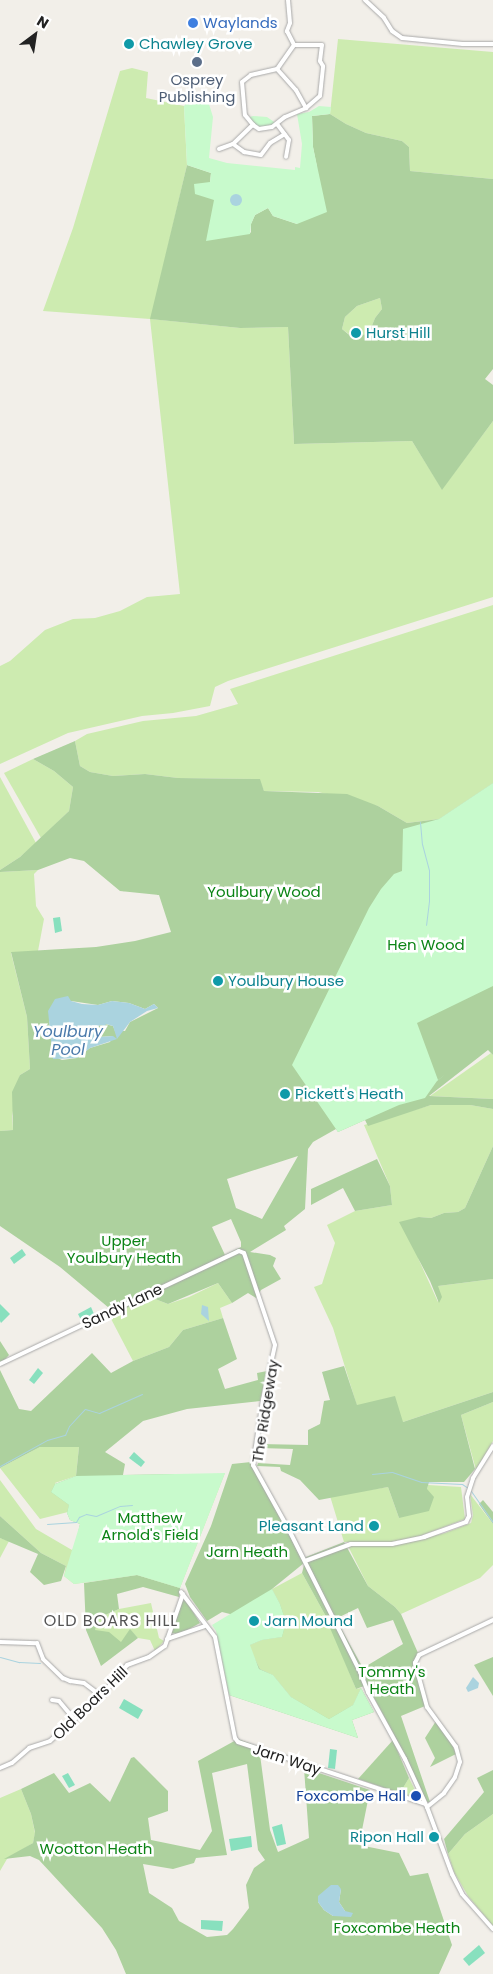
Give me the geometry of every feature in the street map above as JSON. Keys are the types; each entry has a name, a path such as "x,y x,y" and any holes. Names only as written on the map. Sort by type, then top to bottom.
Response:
{"street":[{"path":"288,0 290,23 287,30 294,45"},
{"path":"365,0 384,18 392,31 402,38 463,44 493,44"},
{"path":"294,45 322,45 320,61 323,66 320,96 306,108 282,118 277,124 265,129 253,125 243,110 242,82 251,75 277,69 294,45"},
{"path":"277,69 296,90 306,108"},
{"path":"277,124 289,140 286,157"},
{"path":"219,149 233,144 253,125"},
{"path":"233,144 244,152 261,155 270,143 285,134"},
{"name":"Sandy Lane","path":"0,1364 239,1251 244,1253"},
{"name":"The Ridgeway","path":"244,1253 275,1345 263,1402 253,1465 304,1561 360,1672 368,1692 405,1759 462,1894 493,1929"},
{"path":"304,1561 351,1544 392,1544 424,1537 466,1522 469,1516 467,1497 473,1478 493,1446"},
{"path":"167,1639 182,1593 206,1626"},
{"path":"426,1806 444,1793 455,1777 460,1762 456,1747 427,1707 415,1663 419,1655 493,1620"},
{"name":"Jarn Way","path":"206,1626 215,1637 235,1738 238,1742 426,1806"},
{"name":"Old Boars Hill","path":"0,1768 12,1762 29,1748 50,1741 101,1696 127,1665 152,1655 165,1646 167,1639 206,1626"},
{"path":"0,1642 29,1642 39,1645 44,1659 63,1678 84,1683 101,1696"},
{"path":"52,1700 59,1701 74,1719"}],"green space":[{"path":"338,39 493,52 493,179 410,171 409,147 402,141 366,133 330,114"},
{"path":"132,68 148,72 146,98 184,106 187,165 151,319 240,328 288,327 294,444 412,441 442,489 493,421 493,597 228,681 215,687 210,706 173,713 142,716 68,733 0,764 0,666 10,661 45,630 73,619 95,618 120,611 147,597 180,594 150,319 43,311 73,228 120,71"},
{"path":"188,102 209,104 213,117 209,158 227,163 295,170 295,167 300,168 302,144 297,114 309,112 319,106 331,107 330,114 312,116 313,147 327,212 297,224 273,216 268,208 255,215 251,224 250,234 206,241 214,200 195,194 194,184 210,182 211,173 187,165 184,106"},
{"path":"330,114 366,133 402,141 409,147 410,171 493,179 493,369 485,379 493,385 493,421 442,490 412,441 294,444 288,327 240,328 150,319 187,165 211,173 210,182 214,200 251,233 251,224 255,215 268,208 273,216 297,224 317,167 313,147 312,116","holes":["380,298 382,309 375,318 369,333 353,338 342,329 345,317 357,306"]},
{"path":"253,116 267,117 277,124 259,129 247,118"},
{"path":"380,298 382,309 375,318 369,333 354,338 342,329 345,317 357,306"},
{"path":"493,605 493,783 439,819 407,823 378,806 318,792 264,791 259,779 178,778 145,774 113,776 90,772 80,766 75,741 87,734 143,721 196,716 238,704 230,689"},
{"name":"Youlbury Wood","path":"75,741 80,766 90,772 113,776 145,774 178,778 260,779 264,791 347,794 378,806 407,823 439,819 493,783 493,1055 488,1050 429,1096 493,1099 493,1109 470,1105 431,1105 368,1126 365,1120 338,1132 336,1129 313,1142 308,1149 305,1209 284,1226 286,1230 250,1252 270,1255 276,1258 273,1266 281,1279 261,1290 256,1298 248,1293 232,1303 218,1283 168,1304 150,1297 115,1313 60,1267 0,1226 0,1131 13,1130 12,1092 20,1075 30,1069 27,1017 11,952 96,947 135,941 171,932 159,895 120,891 84,861 70,858 38,870 0,872 0,870 20,857 69,811 73,787 54,771 33,759","holes":["71,1001 98,1005 112,1001 129,1003 145,1009 154,1004 158,1008 130,1022 125,1031 115,1031 113,1026 105,1024 94,1027 93,1033 99,1037 113,1036 110,1042 90,1048 77,1058 62,1060 51,1055 52,1041 49,1021 50,1016","298,1156 262,1219 236,1208 227,1179","231,1219 241,1242 241,1247 225,1255 212,1227"]},
{"path":"33,759 54,771 73,787 69,811 41,838 4,773"},
{"path":"0,777 36,843 20,857 0,870"},
{"name":"Hen Wood","path":"493,783 493,986 417,1023 438,1080 446,1074 437,1081 425,1098 399,1105 338,1132 292,1065 369,908 381,889 394,874 402,871 403,829 439,819"},
{"path":"38,870 34,874 36,906 44,919 38,951 11,953 27,1017 30,1069 20,1075 12,1116 13,1130 0,1131 0,872"},
{"path":"60,917 62,931 55,933 53,918"},
{"path":"491,1053 493,1055 493,1099 430,1096"},
{"path":"431,1105 470,1105 493,1109 493,1146 465,1208 458,1212 444,1213 431,1218 419,1217 418,1258 438,1302 438,1286 493,1279 493,1392 403,1422 357,1406 333,1328 314,1287 322,1284 335,1243 327,1225 355,1211 392,1205 390,1186 364,1125"},
{"path":"493,1146 493,1279 438,1286 442,1297 439,1303 430,1281 399,1222 419,1217 431,1218 444,1213 458,1212 465,1208"},
{"path":"377,1159 390,1186 392,1205 355,1211 343,1188 311,1205 311,1189"},
{"path":"22,1249 26,1255 14,1264 10,1258"},
{"path":"218,1283 232,1303 220,1308 223,1318 183,1330 169,1347 133,1361 109,1315 150,1297 168,1304 189,1297"},
{"path":"0,1304 10,1314 1,1323 0,1321"},
{"path":"91,1307 94,1314 81,1320 78,1314"},
{"path":"223,1318 237,1359 218,1369 225,1389 258,1380 257,1373 267,1371 260,1401 187,1409 143,1421 105,1452 125,1464 123,1475 177,1474 75,1546 80,1524 70,1520 67,1513 69,1505 51,1492 55,1484 76,1476 79,1447 40,1447 0,1468 0,1370 19,1409 31,1411 92,1353 111,1373 133,1361 169,1347 183,1330"},
{"path":"0,1341 9,1355 0,1365"},
{"path":"344,1366 357,1405 395,1396 403,1422 493,1392 493,1402 461,1415 475,1469 464,1482 429,1482 427,1489 434,1497 429,1511 399,1518 388,1487 319,1500 300,1480 281,1471 280,1467 257,1466 258,1463 290,1465 293,1449 260,1448 260,1444 308,1445 308,1430 320,1424 324,1401 330,1400 322,1372"},
{"path":"38,1368 43,1373 34,1384 29,1380"},
{"path":"493,1402 493,1441 476,1470 461,1415"},
{"path":"40,1447 79,1447 76,1476 55,1483 69,1505 68,1512 40,1519 0,1468"},
{"path":"134,1452 145,1462 141,1467 129,1458"},
{"name":"Jarn Heath","path":"251,1462 304,1563 272,1589 280,1604 286,1622 282,1637 262,1640 250,1645 250,1649 260,1669 273,1675 291,1697 329,1719 353,1705 361,1688 374,1712 352,1720 358,1738 229,1695 241,1630 230,1614 222,1612 207,1621 190,1597 185,1584 211,1526 232,1464"},
{"path":"225,1473 180,1588 137,1575 74,1584 64,1576 66,1566 41,1553 0,1516 0,1480 36,1529 72,1550 75,1546"},
{"name":"Matthew Arnold's Field","path":"225,1473 180,1588 137,1575 74,1584 64,1576 80,1524 70,1520 67,1513 69,1505 51,1492 55,1484 76,1476"},
{"path":"428,1485 461,1487 465,1519 420,1536 391,1542 344,1542 330,1496 388,1487 399,1518 427,1489"},
{"path":"470,1494 493,1524 493,1565 480,1578 401,1614 368,1586 348,1546 408,1542 445,1533 471,1523 473,1515"},
{"path":"483,1500 493,1512 493,1524 479,1504"},
{"path":"0,1516 41,1553 66,1566 61,1581 44,1585 30,1572 38,1554 0,1538"},
{"path":"0,1538 9,1541 0,1558"},
{"name":"Tommy's Heath","path":"344,1542 368,1586 401,1614 418,1653 414,1665 425,1706 401,1716 430,1802 426,1802 406,1757 367,1685 356,1689 330,1628 338,1623 363,1668 403,1644 393,1620 367,1628 358,1608 329,1622 302,1573 306,1557"},
{"path":"302,1573 329,1622 356,1689 361,1688 353,1705 329,1720 291,1697 273,1675 260,1669 250,1649 250,1645 262,1640 282,1637 280,1604 272,1589"},
{"path":"137,1575 180,1588 179,1597 143,1587 117,1594 119,1609 98,1618 95,1630 109,1632 121,1642 130,1629 138,1638 101,1666 86,1630 84,1583"},
{"path":"272,1589 280,1604 286,1622 282,1637 262,1640 250,1645 259,1669 273,1675 291,1697 329,1719 353,1705 361,1688 374,1712 352,1720 358,1738 229,1695 216,1631 212,1625"},
{"path":"185,1599 200,1623 180,1634 171,1633 183,1600"},
{"path":"151,1603 159,1638 164,1641 155,1651 150,1640 138,1638 130,1630 121,1643 94,1630 98,1618 119,1609"},
{"path":"493,1657 493,1696 474,1665"},
{"path":"124,1699 143,1710 138,1719 119,1708"},
{"path":"436,1721 451,1742 456,1754 430,1767 435,1758 425,1738"},
{"path":"238,1739 259,1747 270,1830 278,1852 309,1838 304,1768 370,1790 359,1845 399,1853 410,1876 428,1873 452,1945 439,1974 126,1974 116,1950 102,1928 39,1860 30,1856 4,1859 33,1843 35,1832 31,1814 21,1789 54,1773 69,1793 90,1783 110,1802 131,1758 134,1757 168,1791 168,1811 148,1818 151,1840 200,1850 212,1831 198,1761","holes":["247,1764 258,1850 265,1860 254,1868 246,1885 249,1908 227,1935 207,1937 179,1921 172,1908 149,1893 143,1864 173,1869 194,1863 196,1858 227,1855 212,1773","341,1889 339,1902 345,1911 343,1916 333,1916 324,1910 318,1902"]},
{"path":"393,1740 409,1778 400,1793 358,1779"},
{"path":"330,1749 337,1750 335,1769 328,1768"},
{"path":"493,1770 493,1814 465,1834 448,1854 444,1839 484,1792 477,1778"},
{"path":"68,1773 75,1785 69,1788 62,1776"},
{"path":"409,1778 415,1790 411,1796 400,1793"},
{"path":"21,1789 31,1814 35,1833 33,1843 7,1859 0,1871 0,1798"},
{"path":"493,1814 493,1926 468,1896 454,1872 448,1854 465,1834"},
{"path":"282,1824 286,1844 277,1846 272,1827"},
{"path":"251,1836 252,1847 231,1851 229,1839"},
{"path":"201,1920 223,1921 222,1931 201,1929"},
{"path":"479,1945 485,1953 469,1966 463,1959"}],"water":[{"path":"234,194 238,194 242,200 238,206 234,206 230,202 230,198"},
{"name":"Youlbury Pool","path":"68,996 71,1001 82,1004 98,1005 112,1001 129,1003 145,1009 154,1004 158,1008 147,1011 130,1022 117,1039 90,1048 77,1058 53,1059 48,1011 55,999","holes":["106,1024 113,1026 117,1039 113,1036 99,1037 93,1033 94,1027 102,1025 104,1028"]},
{"path":"202,1305 208,1307 209,1321 201,1314"},
{"path":"473,1677 479,1683 478,1688 468,1692 466,1688"},
{"path":"331,1885 338,1885 341,1889 339,1902 345,1911 353,1913 351,1917 333,1916 324,1910 318,1902 318,1896"}],"waterway":[{"path":"420,822 422,844 429,870 429,901 426,925"},
{"path":"0,1466 47,1440 65,1435 69,1426 85,1409 99,1413 142,1394"},
{"path":"372,1474 392,1472 421,1482 462,1484 468,1488"},
{"path":"471,1491 493,1522"},
{"path":"47,1524 76,1522 79,1517 86,1514 96,1516 120,1506 132,1505"},
{"path":"0,1657 19,1662 40,1663"}],"place":[{"name":"Waylands","path":"193,23"},
{"name":"Chawley Grove","path":"129,44"},
{"name":"Osprey Publishing","path":"197,62"},
{"name":"Hurst Hill","path":"356,333"},
{"name":"Youlbury House","path":"218,981"},
{"name":"Pickett's Heath","path":"285,1094"},
{"name":"Pleasant Land","path":"374,1526"},
{"name":"Jarn Mound","path":"254,1621"},
{"name":"Foxcombe Hall","path":"416,1796"},
{"name":"Ripon Hall","path":"434,1837"}],"district":[{"name":"OLD BOARS HILL","path":"111,1621"}],"park label":[{"name":"Upper Youlbury Heath","path":"124,1248"},
{"name":"Wootton Heath","path":"96,1849"},
{"name":"Foxcombe Heath","path":"397,1928"}]}
